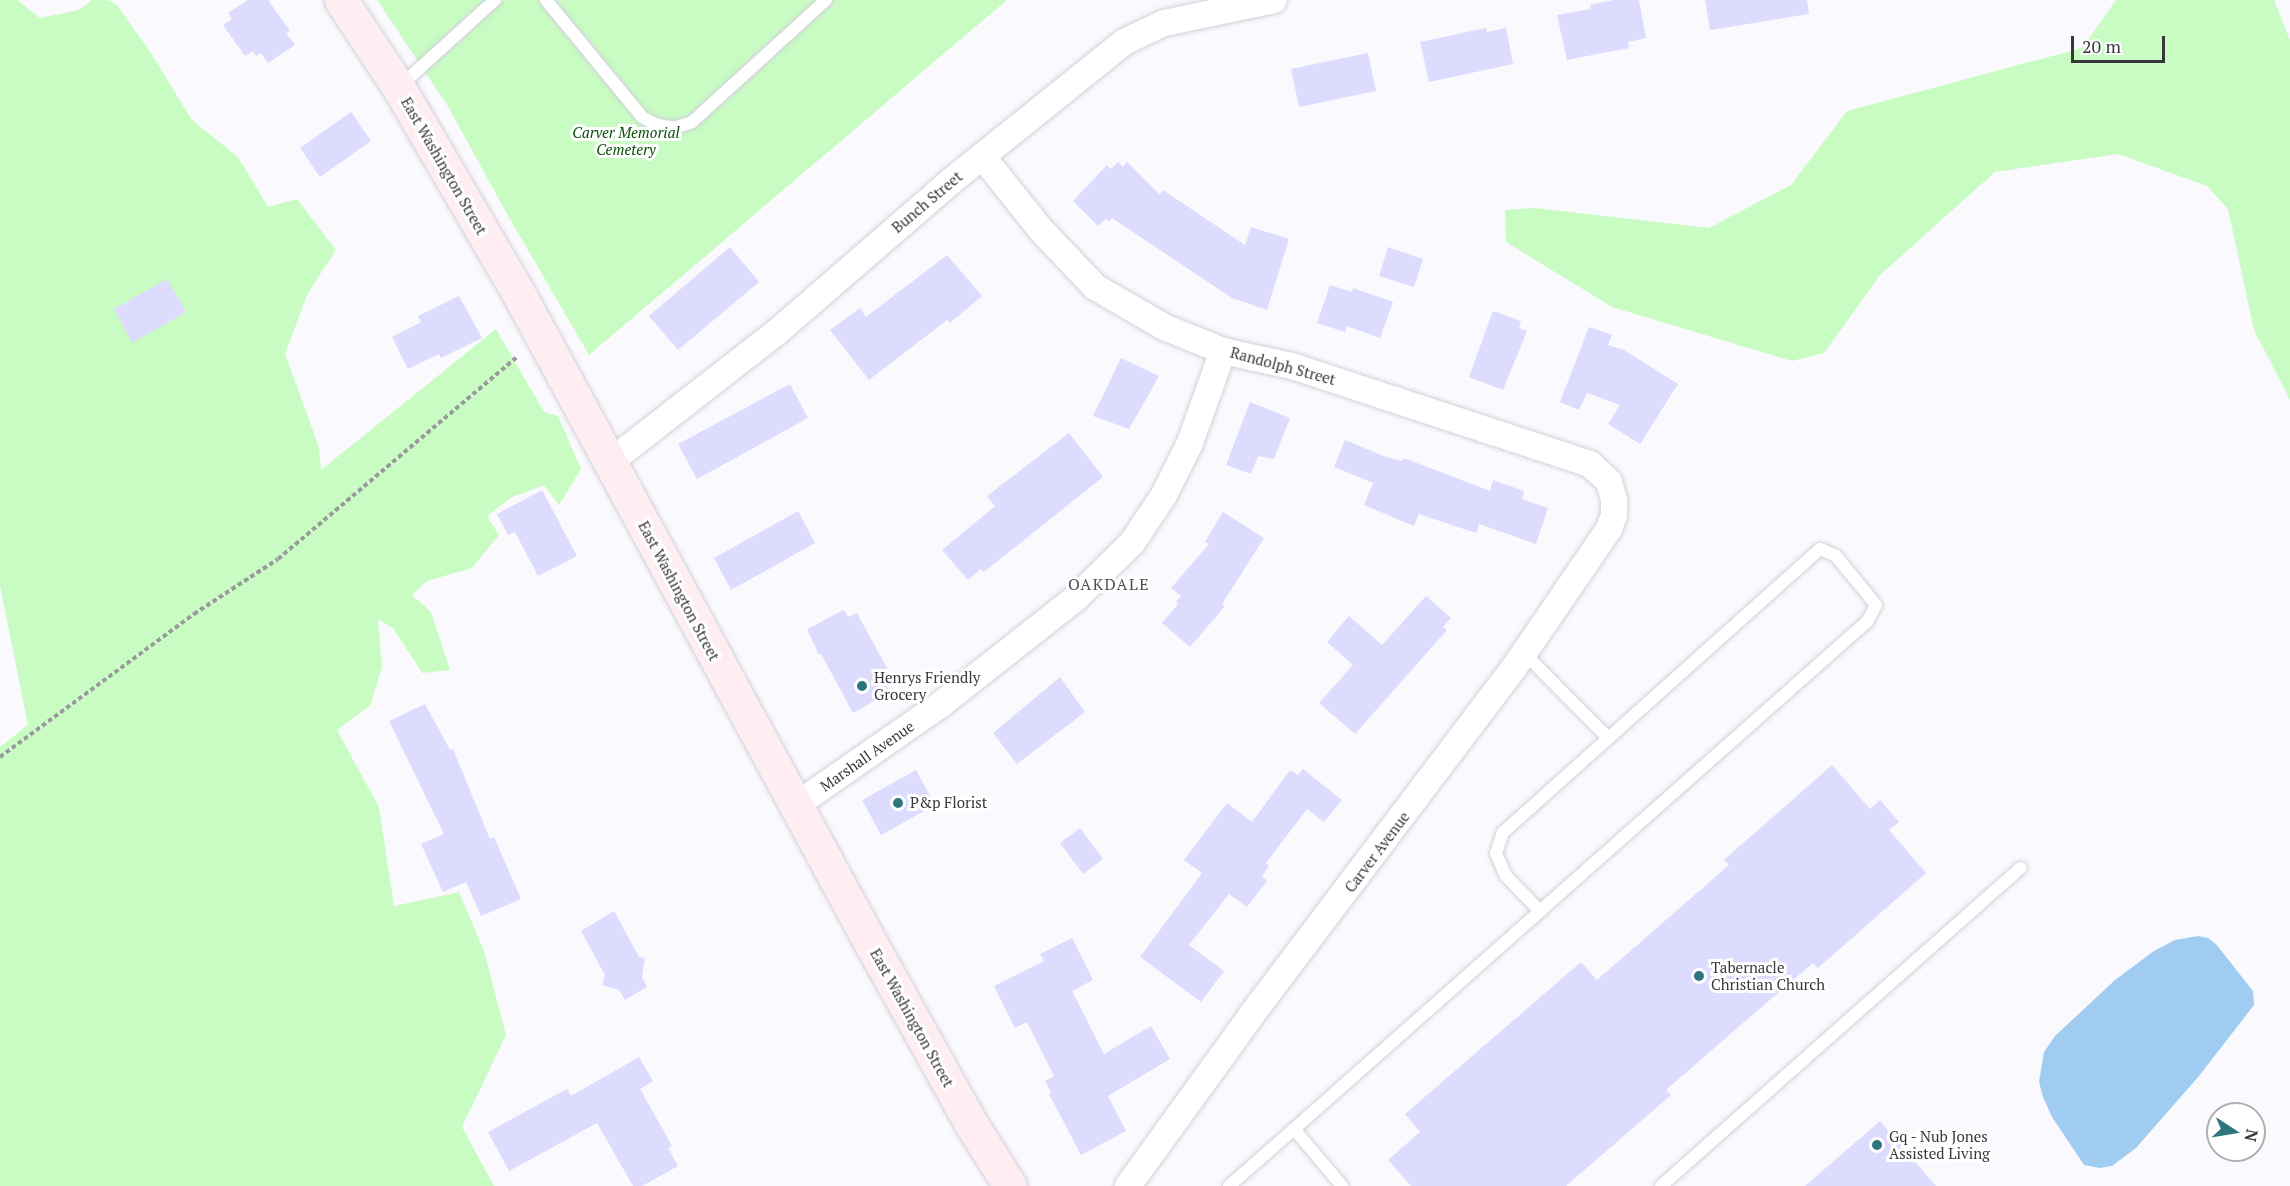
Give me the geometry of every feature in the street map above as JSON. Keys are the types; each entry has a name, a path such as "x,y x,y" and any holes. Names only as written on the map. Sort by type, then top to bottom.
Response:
{"main road":[{"name":"East Washington Street","path":"341,0 399,88 542,337 795,806 970,1122 1010,1186"}],"street":[{"name":"Bunch Street","path":"609,462 777,332 982,156 1124,42 1164,23 1185,17 1274,0"},
{"name":"Randolph Street","path":"982,156 1041,230 1095,287 1164,327 1223,351 1292,366 1590,464 1609,482 1614,500 1614,511"},
{"name":"Marshall Avenue","path":"795,806 940,705 1076,598 1132,543 1164,495 1191,443 1223,351"},
{"name":"Carver Avenue","path":"1128,1186 1524,653 1609,529 1614,511"}],"lane":[{"path":"399,88 495,0"},
{"path":"546,0 642,117 655,124 674,128 692,122 826,0"},
{"path":"1229,1186 1867,622 1876,605 1836,556 1820,549 1503,832 1496,853 1506,876 1540,911"},
{"path":"1524,653 1608,738"},
{"path":"1661,1186 2020,868"},
{"path":"1294,1129 1342,1186"}],"path":[{"path":"0,757 194,614 278,559 403,451 542,337"}],"green space":[{"path":"0,0 17,0 40,18 79,10 92,0 107,0 117,5 151,53 192,120 238,157 268,207 297,199 336,250 308,293 285,354 319,447 321,470 496,329 544,412 558,416 581,469 559,505 544,485 510,498 487,516 499,535 472,568 427,581 412,595 431,612 450,670 422,673 394,629 378,619 382,667 370,706 337,730 379,807 394,906 459,892 484,951 506,1035 462,1127 494,1186 0,1186 0,747 28,725 0,586"},
{"name":"Carver Memorial Cemetery","path":"377,0 1007,0 589,355 447,105"},
{"path":"2116,0 2274,0 2290,40 2290,400 2254,330 2228,209 2207,186 2118,154 1995,172 1880,275 1824,353 1792,361 1612,307 1506,242 1505,210 1535,208 1709,228 1791,185 1847,111 2082,48"}],"water":[{"path":"2198,936 2208,938 2216,944 2253,991 2254,1005 2199,1076 2136,1148 2112,1166 2100,1168 2084,1165 2052,1117 2043,1097 2039,1082 2044,1052 2055,1036 2115,980 2154,951 2175,940"}],"building":[{"path":"248,0 268,0 290,31 286,33 295,45 268,63 261,53 256,56 253,51 245,56 223,25 232,19 228,13"},
{"path":"1613,0 1639,0 1646,38 1628,42 1629,48 1567,60 1557,15 1591,9 1590,5"},
{"path":"1705,0 1807,0 1809,14 1710,30"},
{"path":"1486,28 1487,32 1506,28 1513,64 1429,82 1420,42"},
{"path":"1368,53 1376,91 1299,107 1291,69"},
{"path":"351,112 371,141 320,177 300,148"},
{"path":"1118,162 1123,167 1127,162 1160,195 1163,190 1245,245 1251,227 1289,239 1267,310 1232,298 1112,218 1109,221 1106,219 1098,226 1073,201 1107,165 1111,169"},
{"path":"730,247 759,282 678,350 649,316"},
{"path":"1388,247 1423,259 1414,287 1379,276"},
{"path":"947,255 982,296 950,323 947,320 869,380 830,330 860,308 866,317"},
{"path":"167,279 186,312 132,343 114,309"},
{"path":"1330,285 1352,292 1353,288 1393,302 1380,338 1347,326 1345,332 1317,323"},
{"path":"459,296 482,338 441,358 439,354 408,369 392,337 421,322 418,316"},
{"path":"1493,311 1521,321 1519,328 1527,331 1503,390 1469,377"},
{"path":"1589,327 1612,335 1608,345 1624,350 1678,384 1640,444 1608,424 1620,405 1587,393 1579,410 1560,402"},
{"path":"1121,358 1159,376 1129,429 1093,416"},
{"path":"790,384 808,418 697,479 678,444"},
{"path":"1250,402 1290,418 1274,459 1258,456 1251,474 1226,465"},
{"path":"1069,433 1103,477 984,572 981,569 968,580 942,550 995,506 987,496"},
{"path":"1345,440 1386,457 1402,461 1404,458 1490,491 1493,480 1524,491 1522,499 1548,508 1536,544 1479,524 1476,533 1419,514 1414,526 1364,505 1373,483 1334,467"},
{"path":"542,490 577,556 538,576 515,532 508,535 497,514"},
{"path":"798,511 815,543 731,590 714,558"},
{"path":"1223,512 1264,538 1222,604 1225,606 1190,647 1162,623 1178,604 1176,602 1181,596 1171,588 1209,544 1205,542"},
{"path":"1426,596 1451,618 1443,627 1447,630 1355,734 1319,703 1353,665 1327,642 1349,616 1382,645"},
{"path":"844,610 848,617 857,613 888,670 880,675 890,692 853,713 821,654 819,655 807,629"},
{"path":"1060,677 1085,712 1017,764 993,733"},
{"path":"425,704 450,750 453,749 490,839 494,837 521,899 481,916 466,882 443,892 421,844 444,834 389,721"},
{"name":"Tabernacle Christian Church","path":"1832,765 1870,809 1880,800 1899,822 1889,830 1926,873 1818,968 1813,963 1743,1023 1666,1090 1671,1095 1566,1186 1411,1186 1388,1160 1420,1132 1405,1114 1581,962 1597,980 1729,865 1724,860"},
{"path":"1303,769 1342,800 1324,822 1307,809 1266,863 1269,866 1262,876 1267,881 1247,907 1229,894 1189,945 1224,971 1201,1002 1140,957 1202,873 1184,860 1227,803 1252,822 1290,770 1298,775"},
{"name":"P&p Florist","path":"916,770 935,805 881,835 862,800"},
{"path":"1080,828 1103,859 1083,874 1060,843"},
{"path":"614,911 639,957 645,958 642,977 647,987 625,1000 619,990 602,985 605,975 581,931"},
{"path":"1072,938 1093,980 1072,991 1104,1054 1151,1026 1170,1059 1108,1096 1126,1131 1081,1155 1049,1094 1051,1093 1045,1081 1054,1076 1027,1022 1015,1028 994,986 1044,961 1040,954"},
{"path":"639,1057 653,1081 640,1089 672,1146 668,1148 678,1166 642,1186 633,1186 597,1123 509,1171 488,1132 567,1089 571,1096"},
{"name":"Gq - Nub Jones Assisted Living","path":"1880,1121 1936,1186 1805,1186"}],"place":[{"name":"Henrys Friendly Grocery","path":"862,686"},
{"name":"P&p Florist","path":"898,803"},
{"name":"Tabernacle Christian Church","path":"1699,976"},
{"name":"Gq - Nub Jones Assisted Living","path":"1877,1145"}],"district":[{"name":"OAKDALE","path":"1109,584"}]}
